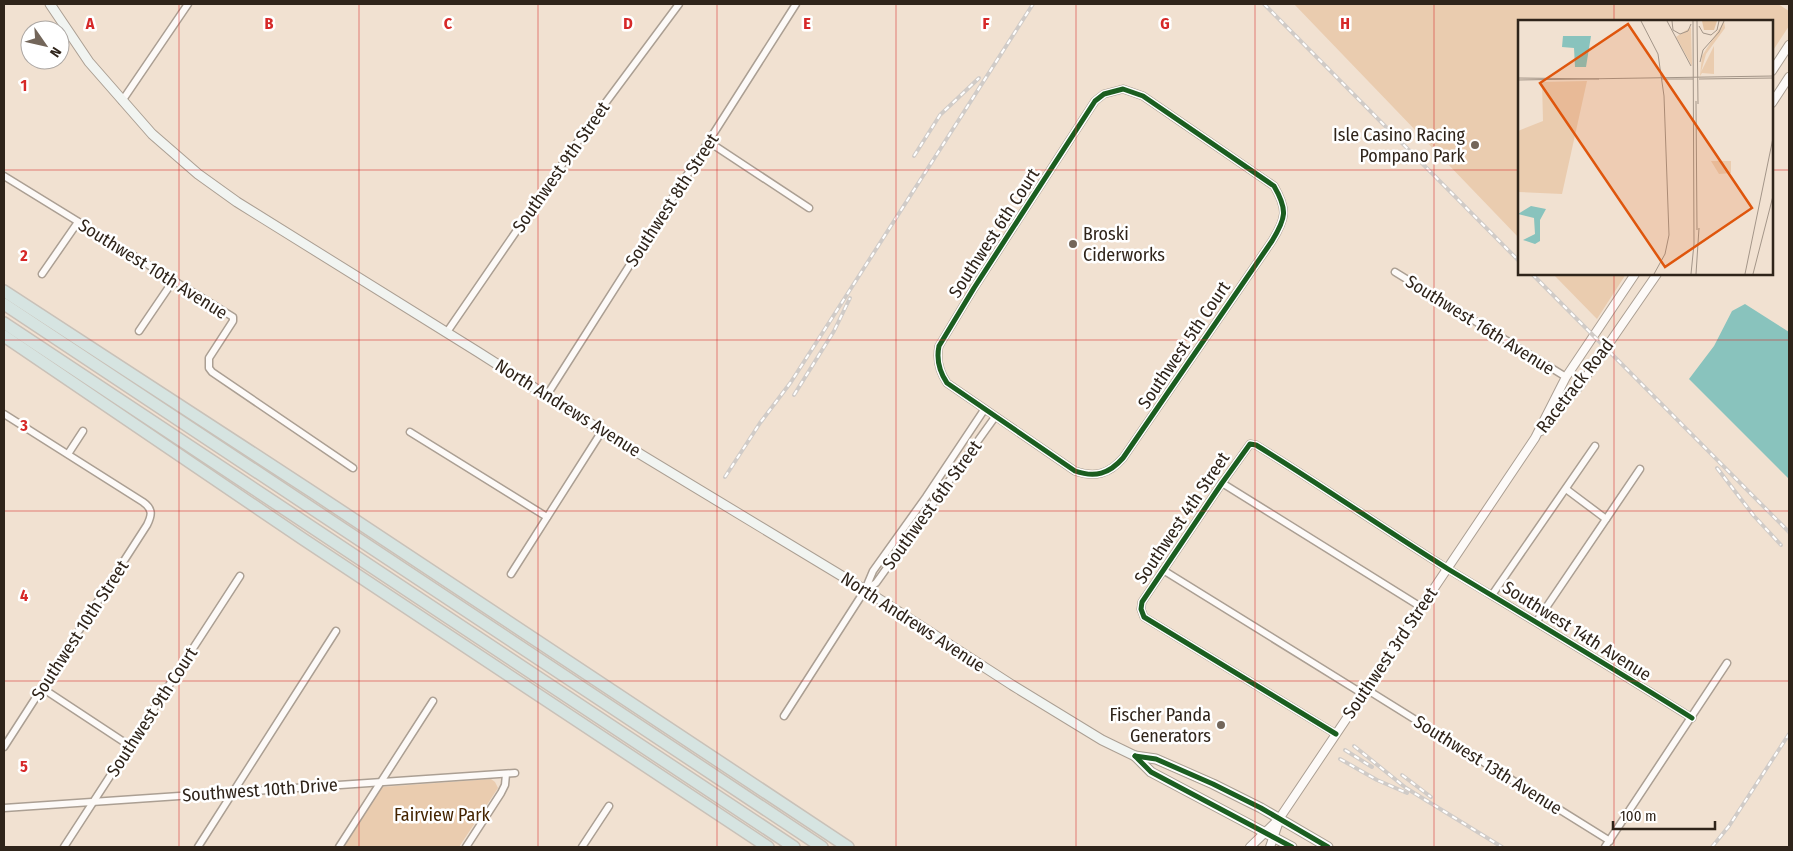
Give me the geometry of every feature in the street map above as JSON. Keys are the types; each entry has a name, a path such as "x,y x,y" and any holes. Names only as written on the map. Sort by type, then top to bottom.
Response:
{"highway":[{"path":"4,291 283,472 848,847"},
{"path":"4,304 822,847"},
{"path":"4,323 794,847"},
{"path":"4,336 239,497 768,847"},
{"path":"419,616 504,655"},
{"path":"645,713 726,784"}],"main road":[{"name":"North Andrews Avenue","path":"50,4 89,62 152,134 205,180 244,206 602,431 865,590 962,654 1102,740 1135,756 1156,759 1190,773 1236,795 1328,847"},
{"name":"North Andrews Avenue","path":"1135,756 1151,772 1292,847"}],"street":[{"path":"122,101 188,4"},
{"name":"Southwest 9th Street","path":"447,332 592,121 679,4"},
{"name":"Southwest 8th Street","path":"547,395 796,4"},
{"path":"1773,69 1789,45"},
{"path":"1773,101 1789,77"},
{"name":"Southwest 6th Court","path":"984,410 947,383 938,364 940,346 974,288 1095,101 1104,94 1123,89 1142,96 1274,186 1282,199"},
{"path":"709,142 809,208"},
{"name":"Southwest 10th Avenue","path":"4,176 233,317 233,320 209,358 209,368 212,372 353,468"},
{"name":"Southwest 5th Court","path":"995,417 1075,472 1086,475 1098,475 1116,466 1282,225 1285,210 1282,199"},
{"path":"42,274 78,222"},
{"name":"Southwest 16th Avenue","path":"1395,272 1566,378"},
{"name":"Racetrack Road","path":"1535,438 1566,378 1634,275"},
{"name":"Racetrack Road","path":"1535,438 1582,384 1656,275"},
{"path":"139,332 173,281"},
{"path":"984,410 995,417"},
{"name":"Southwest 6th Street","path":"784,716 865,590 873,571 984,410"},
{"path":"4,414 68,454 83,431"},
{"name":"Southwest 6th Street","path":"865,590 876,583 995,417"},
{"path":"511,574 602,431"},
{"path":"410,432 547,517"},
{"name":"Southwest 3rd Street","path":"1250,847 1279,819 1535,438"},
{"name":"Southwest 4th Street","path":"1336,734 1144,616 1140,609 1142,602 1163,570 1250,444 1313,480 1447,568"},
{"path":"1492,595 1595,446"},
{"name":"Southwest 10th Street","path":"4,747 147,525 151,511 143,502 68,454"},
{"path":"1537,622 1640,469"},
{"path":"1222,483 1421,607"},
{"path":"1566,490 1606,519"},
{"name":"Southwest 14th Avenue","path":"1447,568 1692,718"},
{"name":"Southwest 13th Avenue","path":"1163,570 1365,692 1608,844"},
{"name":"Southwest 9th Court","path":"64,847 240,576"},
{"path":"198,847 336,631"},
{"path":"1608,844 1727,663"},
{"path":"42,688 130,746"},
{"path":"339,847 433,701"},
{"name":"Southwest 10th Drive","path":"4,808 515,773"},
{"path":"466,847 501,793 505,785 506,774"},
{"path":"582,847 609,806"},
{"name":"Southwest 3rd Street","path":"1270,847 1279,819"}],"green space":[{"name":"Isle Casino Racing Pompano Park","path":"1294,4 1778,4 1789,11 1789,26 1773,50 1773,20 1518,20 1518,237"},
{"path":"1554,275 1625,275 1597,319"},
{"name":"Fairview Park","path":"491,779 498,788 459,847 344,847 382,787"}],"water":[{"path":"1745,304 1789,332 1789,479 1689,379 1714,346 1732,311"}],"railway":[{"path":"725,477 760,423 791,382 1033,4"},
{"path":"1264,4 1518,260"},
{"path":"914,156 940,115 979,78"},
{"path":"1533,275 1789,532"},
{"path":"794,395 834,331 850,298"},
{"path":"1717,468 1754,516 1781,545"},
{"path":"1712,847 1729,826 1789,734"},
{"path":"1354,746 1406,788 1502,847"},
{"path":"1345,750 1372,767"},
{"path":"1340,759 1377,780 1407,793"},
{"path":"1402,775 1431,797"}],"cycle path":[{"path":"1123,89 1143,96 1274,186 1282,201 1284,214 1272,241 1123,458 1107,471 1089,474 1075,471 947,383 939,365 938,351 939,346 974,288 1095,101 1104,94 1123,89"},
{"path":"1336,734 1144,617 1141,609 1142,602 1250,444 1256,445 1448,569 1692,718"},
{"path":"1135,756 1156,759 1213,784 1261,808 1328,847"},
{"path":"1135,756 1151,772 1292,847"}],"place":[{"name":"Isle Casino Racing Pompano Park","path":"1475,145"},
{"name":"Broski Ciderworks","path":"1073,244"},
{"name":"Fischer Panda Generators","path":"1221,725"}]}
